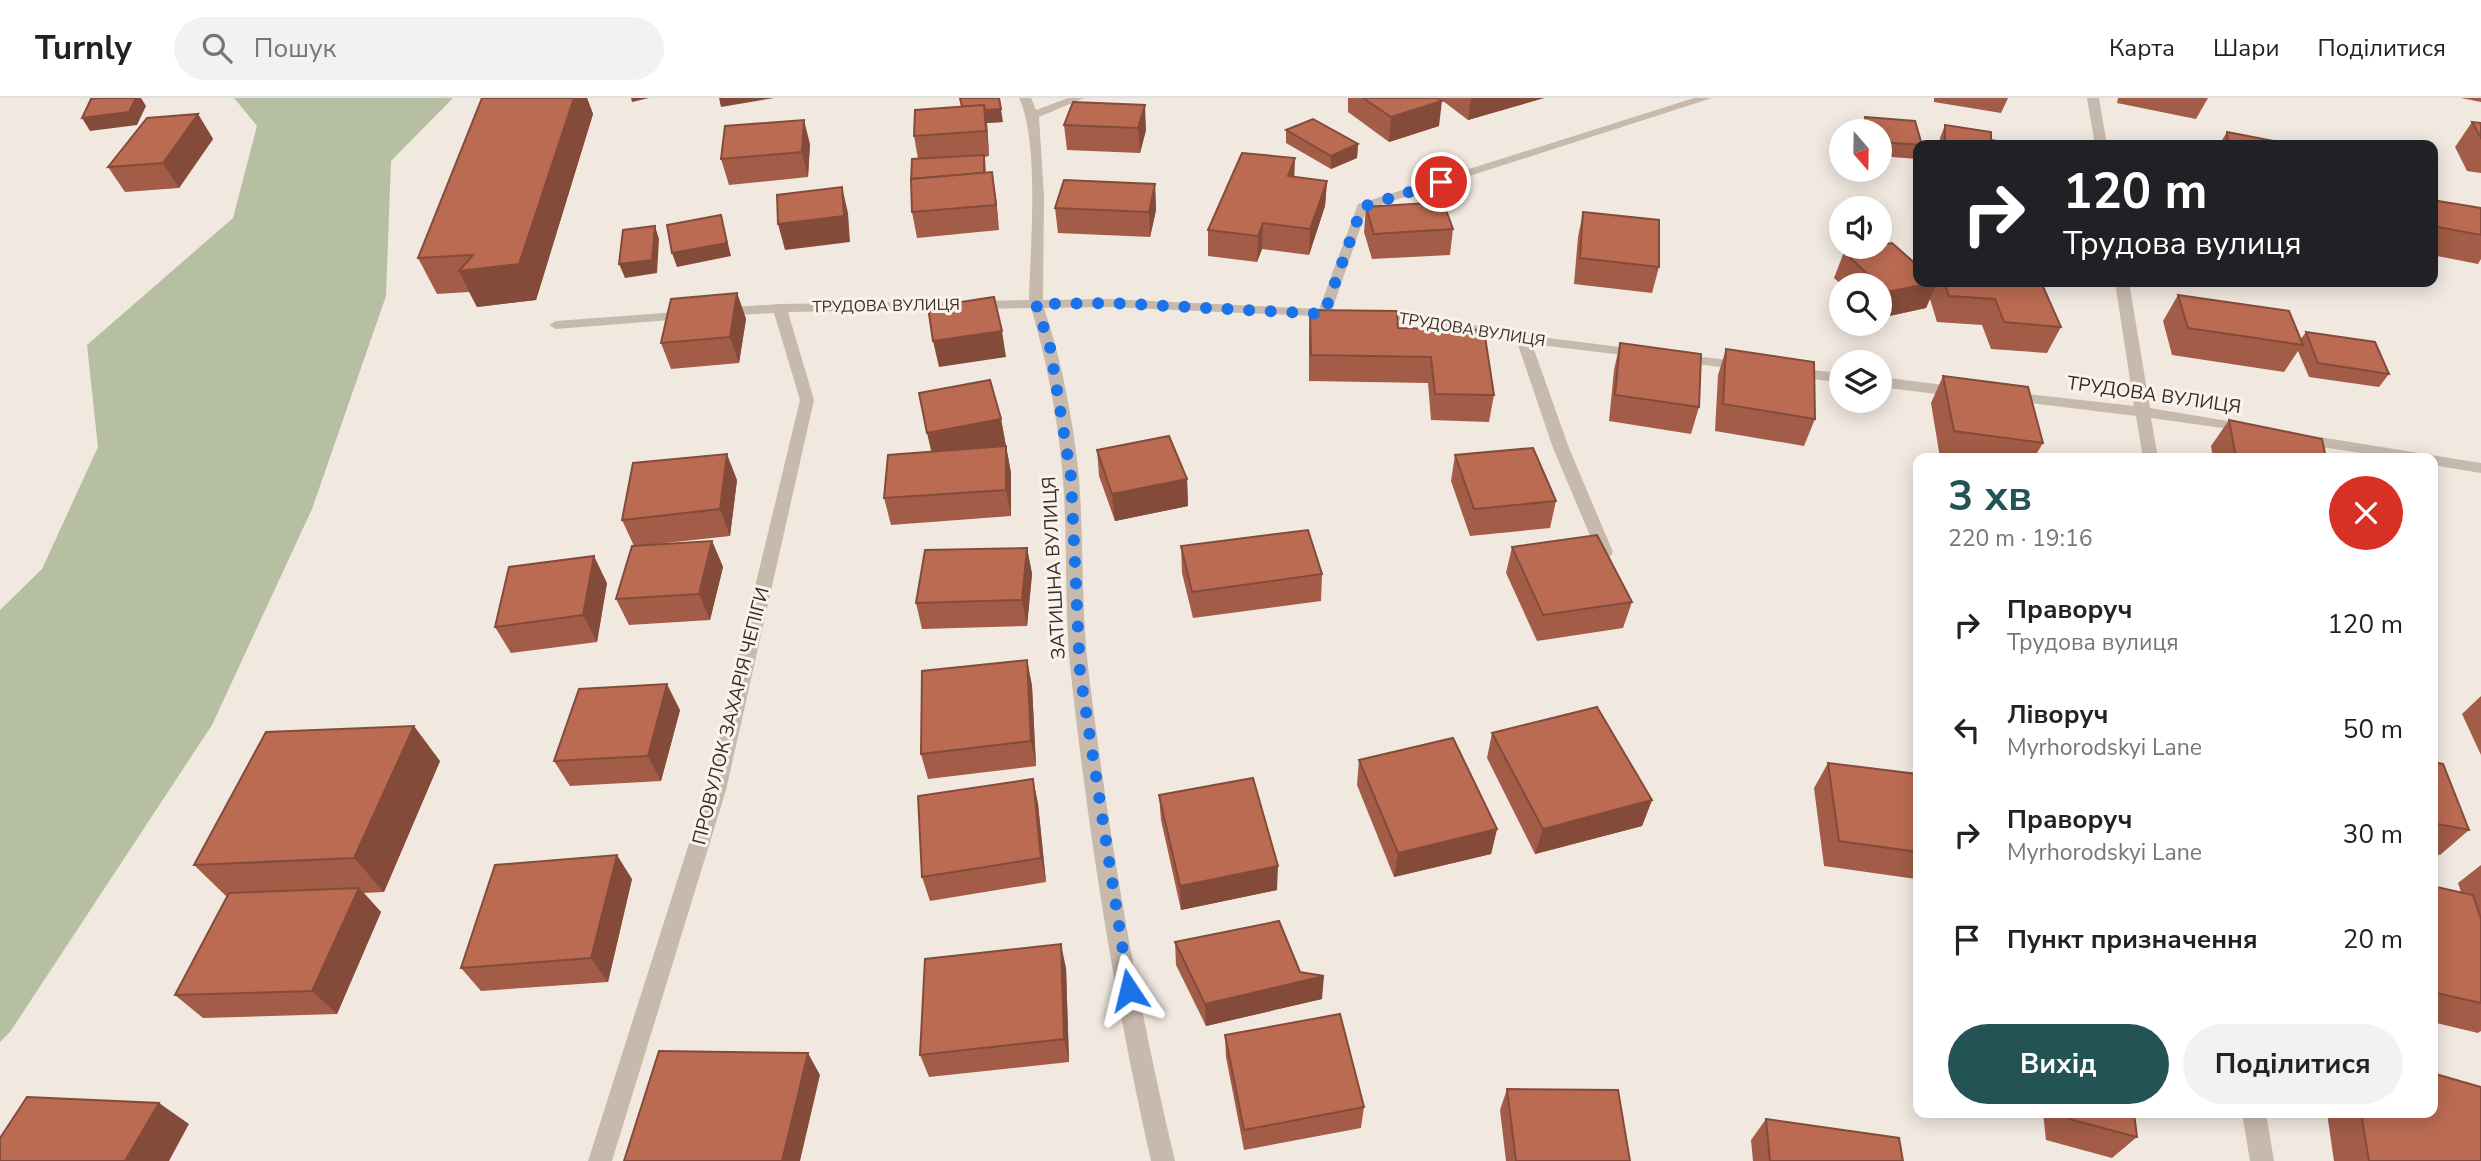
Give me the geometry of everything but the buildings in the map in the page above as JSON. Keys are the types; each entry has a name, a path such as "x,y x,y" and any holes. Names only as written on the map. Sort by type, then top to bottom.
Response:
{"street":[{"name":"ЗАТИШНА ВУЛИЦЯ","path":"1025,98 1033,115 1038,196 1036,304 1050,347 1071,477 1080,673 1111,885 1148,1096 1163,1161"},
{"path":"1033,115 1078,98"},
{"path":"1324,314 1362,207 1706,98"},
{"path":"2093,98 2100,140"},
{"path":"2123,287 2149,453"},
{"name":"ТРУДОВА ВУЛИЦЯ","path":"556,325 780,308 1110,303 1412,317 1523,339 1829,376"},
{"name":"ПРОВУЛОК ЗАХАРІЯ ЧЕПІГИ","path":"600,1161 716,790 807,400 780,308"},
{"path":"1523,339 1561,449 1605,552"},
{"name":"ТРУДОВА ВУЛИЦЯ","path":"1892,383 2143,412 2263,432"},
{"path":"2289,437 2390,453"},
{"path":"2438,461 2481,468"},
{"path":"2255,1118 2262,1161"}],"green space":[{"path":"234,98 453,98 391,161 386,296 312,509 212,725 10,1032 0,1042 0,610 42,569 98,447 87,345 233,218 257,126"}],"route":[{"path":"1129,990 1080,673 1071,477 1050,347 1036,304 1110,303 1324,314 1362,207 1441,182"}]}
